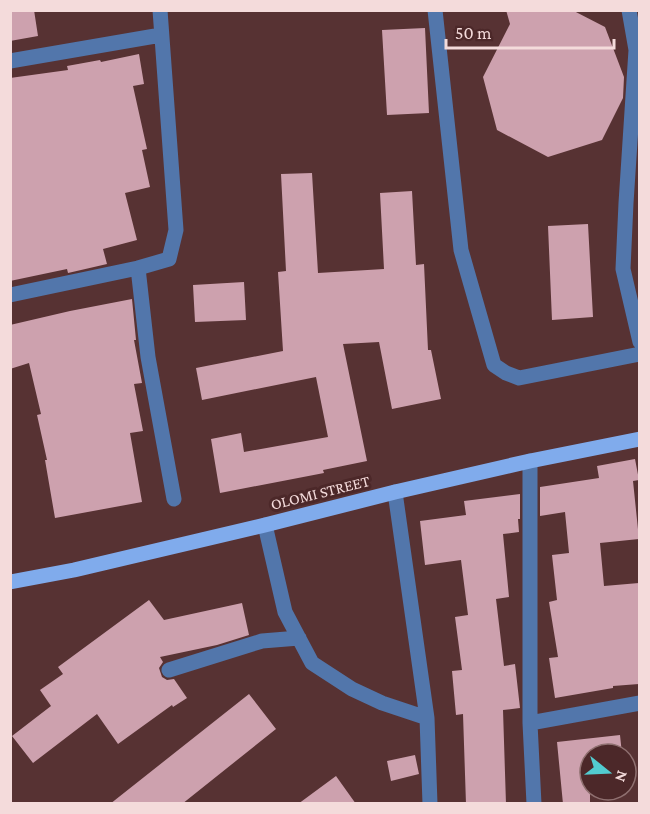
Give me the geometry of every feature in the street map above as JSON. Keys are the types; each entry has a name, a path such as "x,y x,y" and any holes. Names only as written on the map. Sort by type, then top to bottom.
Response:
{"main road":[{"name":"OLOMI STREET","path":"10,582 74,570 530,461 639,439"}],"street":[{"path":"10,295 138,268 169,259 176,230 160,10"},
{"path":"435,10 461,250 494,365 506,374 519,378 639,354"},
{"path":"629,10 636,50 623,269 639,342"},
{"path":"10,61 161,34"},
{"path":"138,268 148,357 174,499"},
{"path":"530,461 530,723 534,804"},
{"path":"395,492 427,718 430,804"},
{"path":"265,525 285,612 312,663 351,689 382,703 427,718"},
{"path":"169,670 262,641 299,638"},
{"path":"530,723 639,703"}],"building":[{"path":"10,10 34,10 38,36 10,41"},
{"path":"506,10 572,10 605,27 624,77 623,98 602,140 548,157 497,130 483,77 510,24"},
{"path":"425,28 429,113 387,115 382,30"},
{"path":"139,54 144,84 133,86 147,149 142,150 150,187 125,193 137,240 103,249 107,264 68,273 67,269 10,281 10,78 68,70 67,66"},
{"path":"312,173 318,273 384,269 380,193 412,191 416,265 424,264 428,350 431,350 441,399 392,409 379,342 343,344 367,461 323,470 324,473 220,493 211,439 241,433 244,452 328,437 316,377 202,400 196,368 283,351 278,272 286,271 281,174"},
{"path":"588,224 593,317 552,320 548,226"},
{"path":"244,282 246,320 195,322 193,285"},
{"path":"132,299 136,340 134,340 142,383 134,384 143,431 130,433 142,502 55,518 45,460 47,460 37,415 41,414 29,363 10,369 10,325"},
{"path":"635,459 639,480 633,481 639,539 600,543 604,586 639,583 639,684 613,686 613,688 555,698 549,658 558,657 549,602 557,600 552,555 569,553 565,512 540,516 540,487 599,478 597,466"},
{"path":"520,494 519,532 503,534 509,597 496,599 504,666 515,664 520,708 503,710 506,804 466,804 463,714 456,715 452,671 462,670 455,617 468,615 461,560 425,565 420,521 466,515 464,501"},
{"path":"149,600 164,620 242,603 249,635 217,645 160,657 163,662 159,668 162,677 167,680 174,679 187,698 173,707 172,705 118,744 97,714 33,763 12,736 51,706 40,690 63,674 58,667"},
{"path":"249,694 276,729 182,804 110,804"},
{"path":"620,735 621,742 578,742 578,802 590,802 590,804 563,804 557,742"},
{"path":"415,755 419,774 391,781 387,761"},
{"path":"336,776 356,804 298,804"}]}
